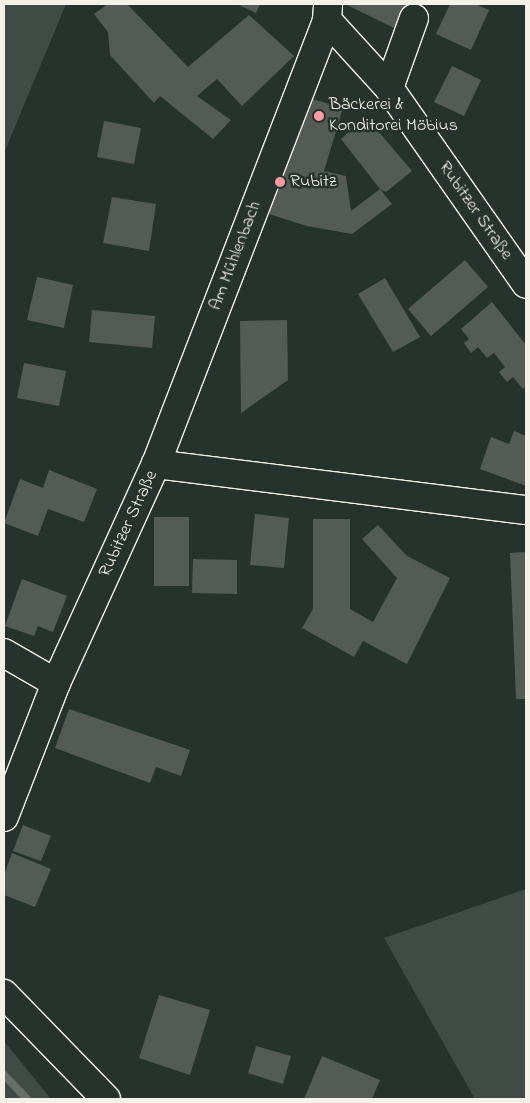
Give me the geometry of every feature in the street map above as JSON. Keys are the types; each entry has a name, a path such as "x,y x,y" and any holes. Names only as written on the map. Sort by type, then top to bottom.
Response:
{"street":[{"name":"Rubitzer Straße","path":"327,12 389,88 526,284"},
{"name":"Am Mühlenbach","path":"156,464 327,12"},
{"path":"389,88 414,18"},
{"name":"Rubitzer Straße","path":"4,817 56,683 156,464 526,510"},
{"path":"4,653 56,683"},
{"path":"4,994 106,1099"}],"shaded area":[{"path":"4,4 66,4 4,153"},
{"path":"526,889 526,1099 475,1099 384,938"},
{"path":"4,1041 51,1099 4,1099"}],"building":[{"path":"108,4 127,4 188,67 249,15 294,56 242,106 217,79 197,96 231,120 213,139 160,96 154,103 110,55 108,32 94,14"},
{"path":"237,4 260,4 256,13"},
{"path":"345,4 407,4 394,28"},
{"path":"450,4 475,4 489,10 471,50 436,34"},
{"path":"452,66 481,80 464,116 434,102"},
{"path":"305,97 343,108 324,171 346,176 351,211 380,189 392,204 352,234 307,226 269,214"},
{"path":"366,117 412,171 386,192 380,189 341,139"},
{"path":"104,121 141,128 134,164 97,157"},
{"path":"112,197 156,204 149,251 103,243"},
{"path":"465,260 488,287 431,336 408,309"},
{"path":"37,277 73,285 64,328 27,320"},
{"path":"385,278 420,337 393,352 358,294"},
{"path":"492,302 526,345 526,386 523,389 513,377 507,382 499,372 505,367 494,353 487,358 478,347 471,353 464,343 469,339 461,329"},
{"path":"92,310 155,316 152,348 89,342"},
{"path":"287,320 288,380 241,413 240,321"},
{"path":"24,363 66,371 59,406 17,398"},
{"path":"514,431 526,436 526,486 480,469 491,437 509,444"},
{"path":"49,470 97,489 84,522 48,509 38,536 4,523 20,479 43,488"},
{"path":"255,514 289,518 284,568 250,565"},
{"path":"154,517 189,517 189,586 154,586"},
{"path":"313,519 350,519 350,609 373,622 397,578 362,539 378,525 407,556 450,578 407,664 363,641 354,657 302,628 313,609"},
{"path":"526,552 526,699 516,699 510,553"},
{"path":"193,559 237,560 237,594 192,593"},
{"path":"22,579 67,596 53,632 38,626 34,636 5,626"},
{"path":"69,709 190,750 181,776 156,767 150,783 55,748"},
{"path":"23,825 51,836 41,861 13,851"},
{"path":"12,853 51,869 35,907 4,895 4,875"},
{"path":"159,995 210,1010 190,1075 139,1058"},
{"path":"256,1046 291,1056 283,1084 248,1073"},
{"path":"322,1056 380,1080 372,1099 304,1099"}],"waterway":[{"path":"4,1075 27,1099"}],"place":[{"name":"Bäckerei & Konditorei Möbius","path":"319,116"},
{"name":"Rubitz","path":"280,182"}]}
